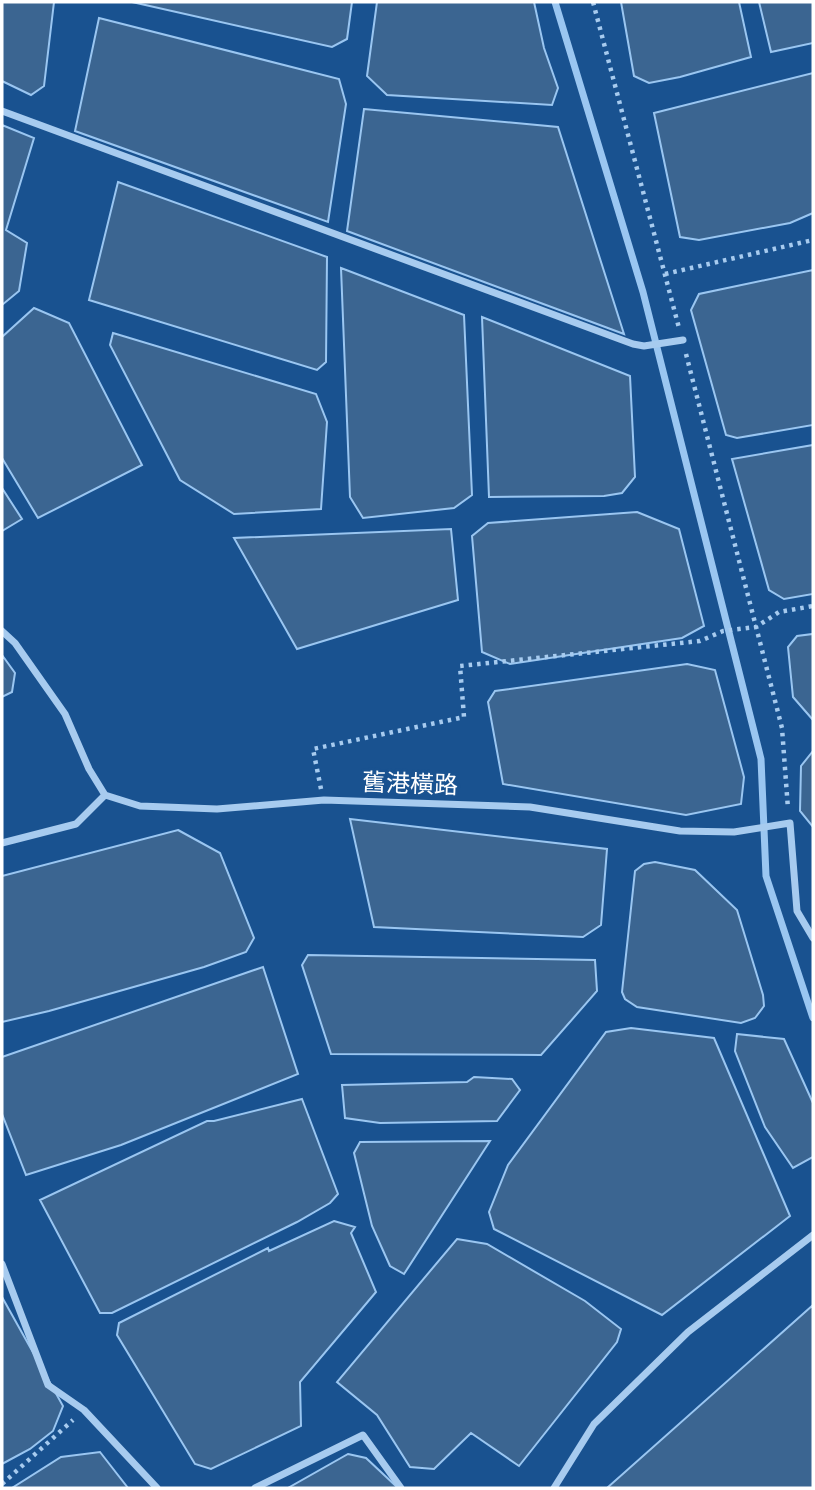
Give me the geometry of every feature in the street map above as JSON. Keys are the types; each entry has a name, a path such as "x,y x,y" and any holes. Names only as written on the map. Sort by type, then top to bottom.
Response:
{"street":[{"path":"2,111 633,344 644,346 683,340"},
{"path":"2,631 15,643 65,714 89,769 105,795 76,824 2,843"},
{"name":"舊港橫路","path":"105,795 140,806 217,809 324,800 530,807 680,831 734,832 790,823"},
{"path":"790,823 797,911 813,938"},
{"path":"554,1488 594,1424 688,1332 813,1235"},
{"path":"2,1264 48,1385 84,1410 157,1488"},
{"path":"255,1488 363,1435 401,1488"}],"path":[{"path":"593,2 782,727 790,823"},
{"path":"665,274 813,240"},
{"path":"324,800 313,749 464,717 460,666 700,641 723,631 756,627 779,612 813,606"},
{"path":"2,1484 84,1410"}],"water":[{"path":"2,2 54,2 44,86 31,95 2,81"},
{"path":"132,2 352,2 347,39 332,47"},
{"path":"377,2 534,2 544,48 558,88 552,105 387,95 367,76"},
{"path":"621,2 739,2 751,57 649,83 634,76"},
{"path":"759,2 813,2 813,43 771,52"},
{"path":"99,18 339,79 346,104 328,222 75,131"},
{"path":"813,73 813,213 790,223 699,240 680,237 654,113"},
{"path":"364,109 558,127 624,334 347,231"},
{"path":"2,125 34,138 6,230 27,243 19,291 2,305"},
{"path":"118,182 327,257 326,362 317,370 89,300"},
{"path":"341,268 464,315 472,495 454,508 363,518 350,497"},
{"path":"813,270 813,425 737,438 726,435 691,310 699,294"},
{"path":"34,308 69,323 142,465 38,518 2,458 2,337"},
{"path":"482,317 630,376 635,477 622,493 604,496 489,497"},
{"path":"113,333 316,394 327,422 321,509 234,514 180,480 110,345"},
{"path":"813,445 813,594 784,599 769,590 732,459"},
{"path":"2,488 22,519 2,531"},
{"path":"637,512 679,529 704,626 682,638 510,664 482,652 472,536 488,523"},
{"path":"451,529 458,600 297,649 234,538"},
{"path":"813,634 813,720 793,697 788,647 797,636"},
{"path":"2,655 15,673 12,692 2,697"},
{"path":"687,664 715,670 744,777 741,804 686,815 503,784 488,702 495,691"},
{"path":"813,751 813,827 800,811 801,766"},
{"path":"350,819 607,849 601,925 583,937 374,927"},
{"path":"178,830 220,853 254,938 246,952 204,967 2,1022 2,876"},
{"path":"655,862 695,870 737,910 763,995 764,1006 755,1018 741,1023 637,1007 625,999 622,992 635,871 644,864"},
{"path":"308,955 595,960 597,991 541,1055 331,1054 302,965"},
{"path":"263,967 298,1074 121,1145 26,1175 2,1114 2,1057"},
{"path":"631,1028 714,1038 790,1216 662,1315 494,1229 489,1212 508,1165 606,1032"},
{"path":"737,1034 784,1039 813,1103 813,1157 793,1168 765,1127 735,1051"},
{"path":"474,1077 512,1079 520,1090 497,1121 380,1123 345,1118 342,1085 467,1082"},
{"path":"302,1099 338,1194 330,1203 112,1313 100,1313 40,1200 207,1121"},
{"path":"490,1141 404,1274 390,1266 372,1226 354,1153 360,1142"},
{"path":"334,1221 355,1227 351,1233 376,1292 300,1382 301,1426 211,1469 195,1464 117,1335 119,1323 268,1248 269,1251"},
{"path":"457,1239 487,1244 585,1301 621,1329 617,1342 519,1466 471,1433 434,1469 410,1467 377,1415 337,1382"},
{"path":"2,1297 63,1406 53,1431 30,1449 2,1464"},
{"path":"813,1305 813,1488 607,1488"},
{"path":"100,1452 128,1488 12,1488 61,1457"},
{"path":"348,1454 366,1458 398,1488 288,1488"}],"waterway":[{"path":"555,2 643,292 761,759 766,876 813,1018"}]}
